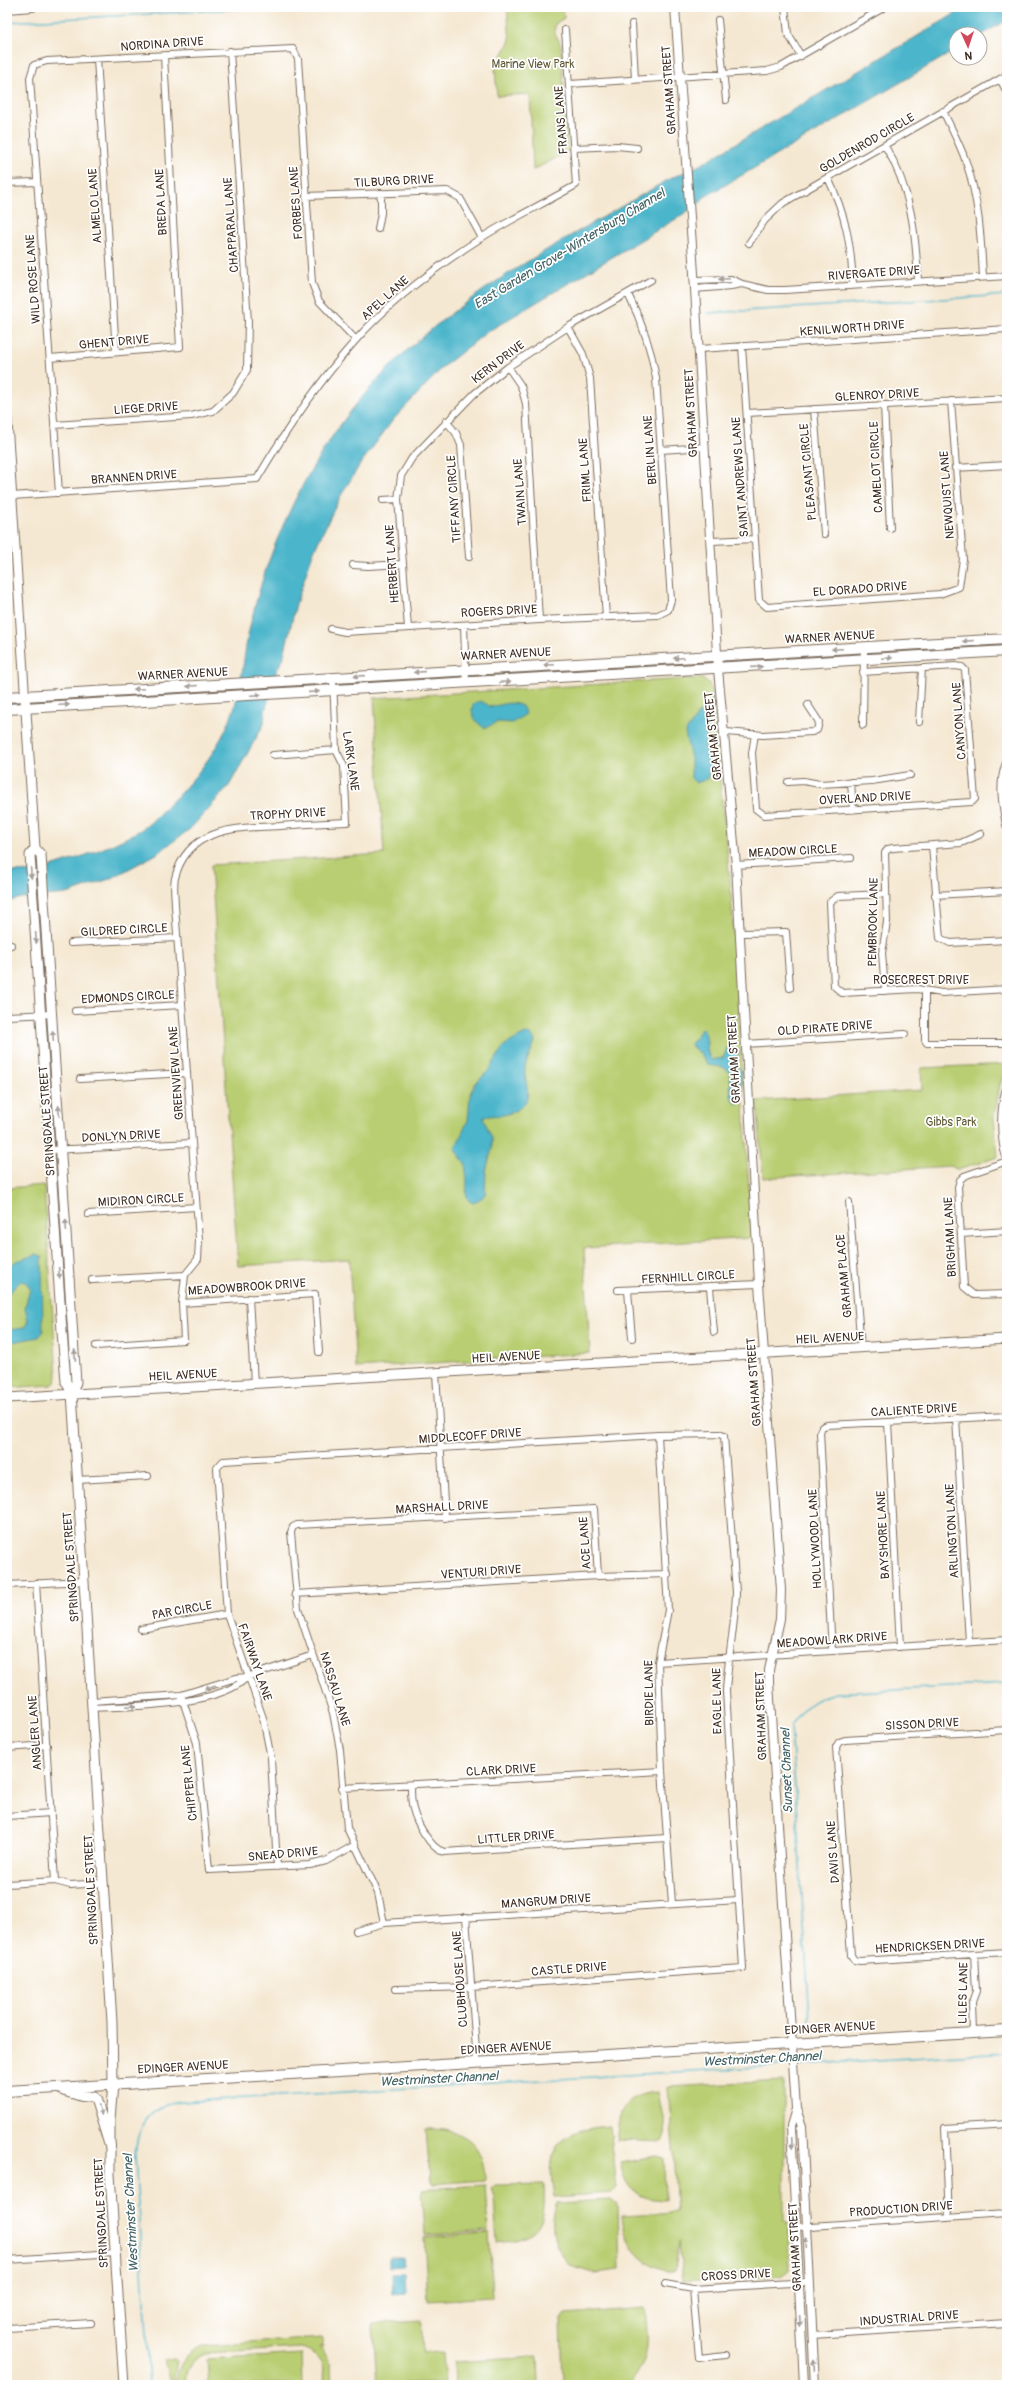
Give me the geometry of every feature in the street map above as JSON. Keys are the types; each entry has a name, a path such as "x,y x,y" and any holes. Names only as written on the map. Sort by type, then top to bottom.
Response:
{"main road":[{"name":"WARNER AVENUE","path":"7,697 276,682 466,669 1007,639"},
{"name":"WARNER AVENUE","path":"7,708 466,684 1007,651"},
{"path":"211,698 211,693 215,690 228,689 240,683"},
{"path":"172,688 172,700"},
{"name":"SPRINGDALE STREET","path":"25,696 35,848 41,855 62,1150 76,1382 72,1393 112,2022 113,2084 110,2146 115,2253 124,2385"},
{"name":"SPRINGDALE STREET","path":"35,848 30,855 66,1382 72,1393"},
{"name":"HEIL AVENUE","path":"7,1398 1007,1339"},
{"name":"EDINGER AVENUE","path":"7,2091 1007,2031"},
{"path":"57,2088 82,2096 93,2097 96,2100 110,2146"}],"street":[{"path":"7,9 33,7"},
{"name":"GRAHAM STREET","path":"675,7 695,284 704,447 712,541 718,669 726,732 741,933 745,1044 759,1284 781,1590 780,1619 772,1656 769,1683 793,2076 796,2109 802,2126 805,2227 815,2385"},
{"path":"785,7 788,34 801,56"},
{"path":"570,84 767,71 781,67 885,7"},
{"path":"718,20 726,100"},
{"path":"632,24 636,79"},
{"name":"FRANS LANE","path":"565,30 576,185"},
{"name":"NORDINA DRIVE","path":"34,65 47,61 293,49"},
{"name":"FORBES LANE","path":"293,49 298,59 312,283 319,301 356,340"},
{"name":"CHAPPARAL LANE","path":"230,51 248,321 247,370 233,393"},
{"name":"BREDA LANE","path":"164,56 180,347"},
{"name":"ALMELO LANE","path":"97,59 116,352"},
{"name":"WILD ROSE LANE","path":"34,65 30,78 59,493"},
{"name":"GOLDENROD CIRCLE","path":"749,243 765,220 783,203 1007,75"},
{"path":"1000,78 1007,92"},
{"path":"943,111 964,155 974,190 980,225 983,277"},
{"path":"574,148 617,146 637,148"},
{"path":"885,146 903,184 911,212 918,281"},
{"path":"828,178 839,202 847,226 853,285"},
{"path":"7,183 37,182"},
{"name":"APEL LANE","path":"256,479 290,424 356,340 413,287 482,238 576,185"},
{"name":"TILBURG DRIVE","path":"306,196 447,191 460,198 482,238"},
{"path":"378,229 381,214 381,193"},
{"name":"RIVERGATE DRIVE","path":"695,284 731,286 742,284 773,290 1007,276"},
{"name":"KERN DRIVE","path":"398,499 401,476 412,458 446,421 474,394 508,367 568,327 651,280"},
{"name":"BERLIN LANE","path":"628,294 643,323 651,349 656,378 671,600 668,610"},
{"name":"FRIML LANE","path":"568,327 583,354 590,378 606,617"},
{"name":"KENILWORTH DRIVE","path":"699,349 1007,329"},
{"name":"SAINT ANDREWS LANE","path":"742,346 748,413 759,600 762,605"},
{"name":"GHENT DRIVE","path":"50,358 180,347"},
{"name":"TWAIN LANE","path":"508,367 521,386 526,404 539,620"},
{"name":"LIEGE DRIVE","path":"54,425 191,416 213,411 233,393"},
{"name":"GLENROY DRIVE","path":"748,413 1007,398"},
{"name":"NEWQUIST LANE","path":"951,401 962,559 959,587"},
{"name":"CAMELOT CIRCLE","path":"884,405 890,528"},
{"name":"PLEASANT CIRCLE","path":"814,409 824,534"},
{"name":"SPRINGDALE STREET","path":"7,414 25,696"},
{"name":"TIFFANY CIRCLE","path":"446,421 456,433 462,445 469,557"},
{"path":"661,450 704,447"},
{"path":"956,468 1007,465"},
{"name":"BRANNEN DRIVE","path":"12,496 256,479"},
{"path":"383,500 398,499"},
{"name":"HERBERT LANE","path":"398,499 408,628"},
{"path":"712,541 755,539"},
{"path":"353,565 368,566 403,564"},
{"name":"EL DORADO DRIVE","path":"762,605 767,607 940,594 959,587"},
{"name":"ROGERS DRIVE","path":"331,629 345,632 539,620 658,615 668,610"},
{"path":"464,625 466,684"},
{"path":"863,725 864,648"},
{"name":"CANYON LANE","path":"863,672 956,666 962,667 965,670 975,799 972,802"},
{"path":"919,722 922,668"},
{"name":"LARK LANE","path":"333,678 336,750 344,766 347,822"},
{"path":"726,732 755,734 812,732 817,730 819,722 808,705"},
{"name":"OVERLAND DRIVE","path":"755,734 752,753 756,809 759,814 764,815 853,810 972,802"},
{"path":"273,755 336,750"},
{"path":"1007,763 1003,780 1002,796 1007,825"},
{"path":"788,782 802,781 820,784 872,781 910,775"},
{"path":"851,782 853,810"},
{"name":"TROPHY DRIVE","path":"230,828 347,822"},
{"name":"GREENVIEW LANE","path":"185,1275 198,1259 192,1143 177,938 175,878 184,860 195,846 210,835 230,828"},
{"path":"980,834 961,844 932,846 938,934 943,942 950,944 1007,940"},
{"name":"PEMBROOK LANE","path":"885,991 882,953 887,922 885,853 888,849 893,848 932,846"},
{"name":"MEADOW CIRCLE","path":"736,865 851,858"},
{"path":"935,895 1007,891"},
{"name":"ROSECREST DRIVE","path":"886,894 838,896 830,902 834,986 837,990 842,993 918,989 942,993 1007,989"},
{"path":"741,933 786,932 790,988"},
{"name":"GILDRED CIRCLE","path":"71,944 177,938"},
{"path":"925,991 924,1028 925,1040 927,1043 1007,1043"},
{"name":"EDMONDS CIRCLE","path":"75,1011 182,1005"},
{"path":"7,1016 52,1014"},
{"name":"OLD PIRATE DRIVE","path":"745,1044 906,1034"},
{"path":"80,1079 186,1073"},
{"path":"1007,1089 1005,1123 1007,1160"},
{"name":"DONLYN DRIVE","path":"51,1150 192,1143"},
{"name":"BRIGHAM LANE","path":"1007,1160 964,1176 960,1180 958,1187 964,1283 968,1291 974,1294 1007,1294"},
{"name":"GRAHAM PLACE","path":"849,1202 860,1348"},
{"name":"MIDIRON CIRCLE","path":"88,1214 196,1207"},
{"path":"961,1234 1006,1231"},
{"path":"92,1280 185,1275 182,1303 184,1340 96,1346"},
{"name":"FERNHILL CIRCLE","path":"618,1290 628,1291 710,1288 759,1284"},
{"path":"710,1288 714,1332"},
{"path":"628,1291 632,1338"},
{"name":"MEADOWBROOK DRIVE","path":"182,1303 315,1294 319,1352"},
{"path":"249,1298 254,1383"},
{"path":"436,1373 445,1518"},
{"name":"CALIENTE DRIVE","path":"823,1426 1007,1416"},
{"name":"ARLINGTON LANE","path":"956,1418 969,1642"},
{"name":"BAYSHORE LANE","path":"888,1422 900,1647"},
{"name":"HOLLYWOOD LANE","path":"823,1426 820,1432 832,1651"},
{"name":"MIDDLECOFF DRIVE","path":"219,1464 223,1461 658,1435 719,1434 724,1436"},
{"name":"BIRDIE LANE","path":"658,1435 668,1574 668,1610 658,1662 662,1771 672,1903"},
{"name":"EAGLE LANE","path":"724,1436 736,1592 736,1617 728,1659 726,1691 743,1968"},
{"name":"FAIRWAY LANE","path":"219,1464 217,1468 227,1614 263,1718 271,1758 277,1867"},
{"path":"77,1480 148,1476"},
{"name":"MARSHALL DRIVE","path":"293,1527 297,1525 594,1509"},
{"name":"ACE LANE","path":"594,1509 598,1576"},
{"name":"NASSAU LANE","path":"293,1527 291,1532 295,1594 335,1724 344,1815 355,1845 378,1893 384,1923"},
{"name":"VENTURI DRIVE","path":"295,1594 598,1576 668,1574"},
{"path":"7,1585 84,1581"},
{"name":"ANGLER LANE","path":"36,1583 55,1881"},
{"name":"PAR CIRCLE","path":"141,1629 227,1614"},
{"name":"MEADOWLARK DRIVE","path":"658,1662 728,1659 1007,1640"},
{"path":"92,1704 182,1698 236,1678 248,1677 313,1655"},
{"name":"CHIPPER LANE","path":"182,1698 198,1743 209,1870"},
{"name":"SISSON DRIVE","path":"839,1742 845,1740 1007,1730"},
{"name":"DAVIS LANE","path":"839,1742 836,1747 851,1955 854,1960"},
{"path":"7,1748 47,1745"},
{"name":"CLARK DRIVE","path":"342,1788 411,1786 662,1771"},
{"name":"LITTLER DRIVE","path":"411,1786 413,1808 420,1824 435,1848 444,1852 667,1838"},
{"path":"7,1816 51,1813"},
{"name":"SNEAD DRIVE","path":"209,1870 310,1865 326,1861 355,1845"},
{"path":"7,1884 55,1881 70,1885 103,1883"},
{"name":"MANGRUM DRIVE","path":"356,1931 384,1923 672,1903 738,1900"},
{"name":"CLUBHOUSE LANE","path":"466,1917 477,2062"},
{"name":"HENDRICKSEN DRIVE","path":"854,1960 860,1961 1007,1952"},
{"name":"LILES LANE","path":"973,2033 972,2002 976,1991 974,1954"},
{"name":"CASTLE DRIVE","path":"396,1989 471,1987 743,1968"},
{"name":"GRAHAM STREET","path":"796,2109 791,2126 797,2282 804,2385"},
{"path":"949,2217 945,2128 1007,2124"},
{"name":"PRODUCTION DRIVE","path":"796,2226 805,2227 1007,2213"},
{"path":"7,2260 115,2253"},
{"name":"CROSS DRIVE","path":"665,2284 693,2289 808,2282"},
{"path":"693,2289 699,2358 725,2355"},
{"path":"7,2328 91,2323"},
{"name":"INDUSTRIAL DRIVE","path":"812,2335 1007,2323"}],"green space":[{"name":"Marine View Park","path":"507,7 563,7 564,18 556,23 554,31 561,45 568,152 533,170 530,94 497,96 495,69 510,40"},
{"path":"700,678 709,683 711,690 731,890 752,1238 584,1248 590,1353 356,1368 349,1259 238,1266 211,865 384,854 374,698"},
{"name":"Gibbs Park","path":"1007,1064 1000,1085 994,1117 998,1157 958,1170 951,1166 763,1178 757,1101 922,1090 921,1068"},
{"path":"44,1185 57,1376 56,1382 51,1385 7,1388 7,1188"},
{"path":"784,2081 784,2221 788,2223 789,2270 781,2276 683,2281 679,2242 675,2271 661,2270 643,2259 637,2254 627,2240 622,2215 677,2212 673,2152 671,2150 673,2148 668,2087"},
{"path":"658,2092 666,2134 663,2142 617,2140 619,2120 626,2105 638,2096"},
{"path":"610,2126 617,2188 612,2193 554,2197 551,2179 552,2164 554,2152 560,2143 568,2136 579,2131"},
{"path":"426,2129 451,2131 469,2140 476,2147 481,2156 485,2180 434,2184 430,2179"},
{"path":"657,2156 664,2158 665,2200 647,2198 634,2191 625,2180 620,2162"},
{"path":"544,2184 544,2211 537,2228 523,2238 497,2243 494,2198 491,2189 495,2185"},
{"path":"485,2185 488,2231 425,2235 422,2189"},
{"path":"610,2200 618,2207 620,2270 594,2273 569,2266 556,2244 554,2236 553,2220 557,2203"},
{"path":"489,2233 493,2297 428,2301 424,2237"},
{"path":"645,2308 647,2349 642,2366 629,2385 563,2385 561,2319 565,2314"},
{"path":"421,2321 423,2353 443,2352 445,2383 377,2385 373,2324"},
{"path":"322,2338 322,2347 319,2347 331,2364 332,2385 323,2385 324,2373 321,2362 313,2353 301,2348 205,2354 192,2362 187,2370 186,2385 177,2385 178,2372 183,2361 191,2352 203,2346"},
{"path":"302,2354 303,2385 209,2385 207,2360"},
{"path":"538,2357 539,2385 455,2385 454,2362"},
{"path":"173,2359 177,2360 173,2382 170,2382 164,2361"}],"water":[{"name":"East Garden Grove-Wintersburg Channel","path":"973,7 1007,7 1007,20 988,31 988,26 948,26 948,55 703,198 701,202 676,219 487,332 443,367 393,420 361,463 340,497 313,553 296,604 283,659 277,670 265,711 264,724 229,786 190,829 155,855 112,878 67,894 22,898 7,902 7,871 17,872 47,868 67,862 128,837 152,821 184,789 204,765 221,738 234,709 248,636 259,591 273,549 299,492 320,455 344,420 378,380 414,344 453,312 495,282 538,255 671,178 698,166 958,12"},
{"path":"481,701 491,707 514,703 518,704 522,706 526,714 512,723 498,722 485,728 476,721 472,711 474,703"},
{"path":"699,713 704,713 708,724 705,745 710,769 707,779 696,783 691,778 691,759 685,733"},
{"path":"702,1028 706,1035 708,1052 711,1060 723,1058 728,1046 739,1052 734,1063 741,1071 740,1103 736,1103 731,1096 730,1073 728,1070 723,1067 708,1065 699,1052 692,1047 691,1044"},
{"path":"525,1034 532,1035 535,1041 525,1067 528,1093 527,1098 524,1104 510,1113 483,1118 492,1138 492,1149 486,1171 485,1194 480,1200 473,1203 469,1201 466,1194 467,1181 465,1163 455,1149 468,1120 470,1096 475,1084 488,1071 505,1045"},
{"path":"37,1254 42,1257 43,1332 39,1337 7,1343 7,1330 24,1328 28,1321 25,1307 30,1289 27,1283 21,1281 7,1295 7,1270 14,1262"},
{"path":"389,2258 403,2258 404,2266 389,2267"},
{"path":"392,2274 404,2274 405,2293 393,2294"}],"waterway":[{"path":"8,22 272,7"},
{"path":"708,313 1007,295"},
{"name":"Sunset Channel","path":"810,2020 791,1726 800,1713 810,1704 835,1693 1007,1684"},
{"name":"Westminster Channel","path":"796,2065 1007,2052"},
{"name":"Westminster Channel","path":"149,2385 135,2156 138,2135 141,2127 146,2119 159,2108 180,2102 790,2065"}]}
